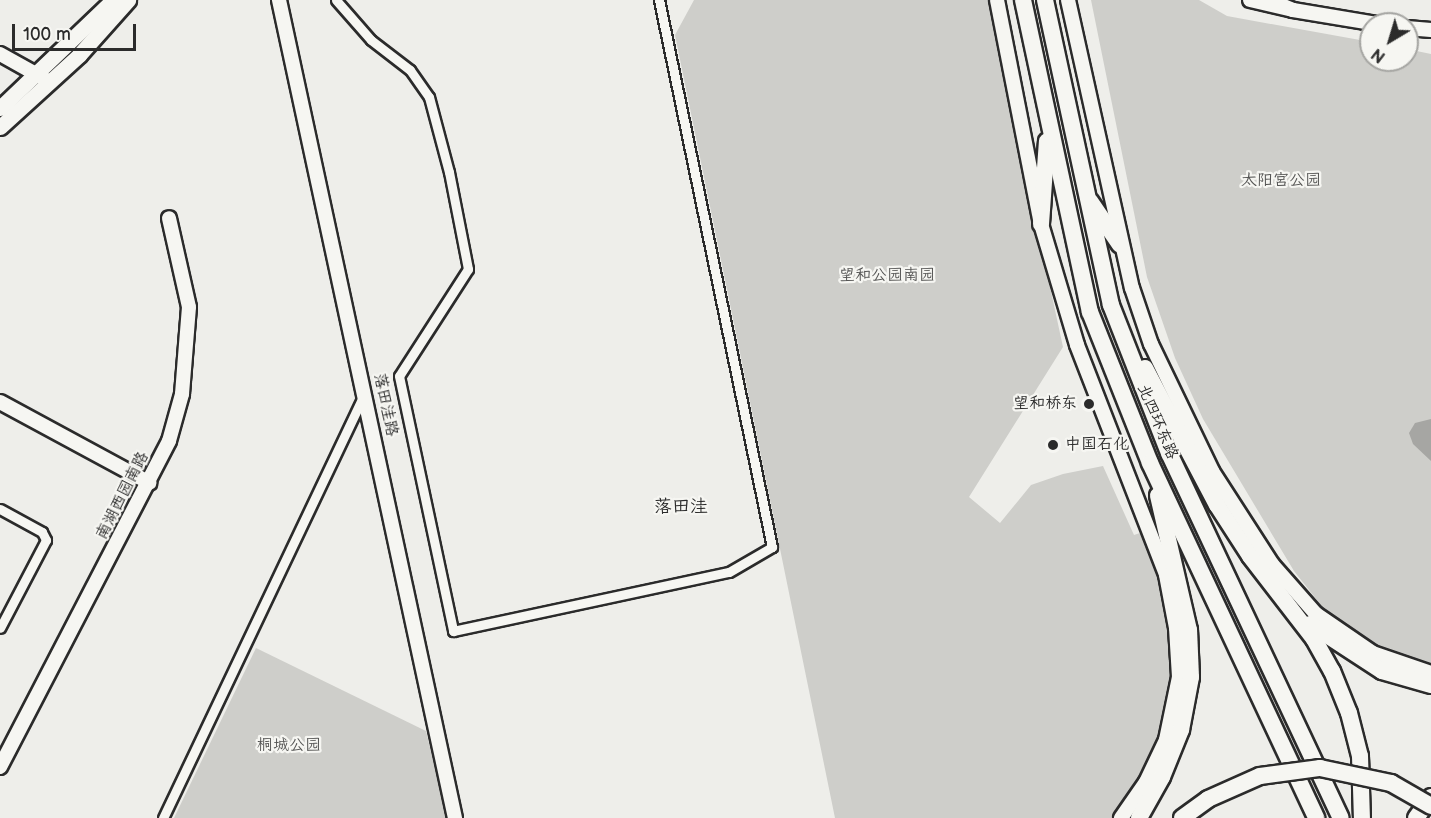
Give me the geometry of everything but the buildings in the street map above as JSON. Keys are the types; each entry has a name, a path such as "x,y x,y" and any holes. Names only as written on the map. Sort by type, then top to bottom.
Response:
{"highway":[{"name":"北四环东路","path":"1023,0 1090,312 1150,463 1316,818"},
{"name":"北四环东路","path":"1045,0 1085,194 1111,305 1169,453 1341,818"},
{"path":"1041,224 1048,120"},
{"path":"1085,194 1120,244"},
{"path":"1111,305 1217,505 1250,556 1288,604 1332,671 1349,713 1360,756 1362,818"},
{"path":"1139,818 1162,777 1181,730 1191,677 1189,630 1181,585 1150,463"},
{"path":"1288,604 1352,655 1382,671 1431,686"},
{"path":"1182,818 1208,799 1260,776 1320,768 1391,783 1431,806"},
{"path":"1416,818 1431,797"}],"main road":[{"path":"0,127 113,0"},
{"path":"0,108 44,78 128,0"}],"street":[{"name":"落田洼路","path":"279,0 365,393 454,818"},
{"path":"336,0 371,40 410,70 429,97 449,172 468,269 399,376 453,631 729,572 772,547 659,0"},
{"path":"997,0 1041,224 1077,345 1166,574 1176,628 1179,677 1166,740 1146,782 1121,818"},
{"name":"北四环东路","path":"1068,0 1120,244 1147,333 1212,471 1272,564 1317,614 1345,636 1412,669 1431,673"},
{"path":"1250,0 1359,21"},
{"path":"1269,0 1293,10"},
{"path":"0,54 44,78"},
{"name":"南湖西园南路","path":"0,767 150,483 169,441 187,355 189,307 169,218"},
{"path":"163,818 365,393"},
{"path":"0,402 150,483"},
{"path":"0,509 42,532 46,540 0,628"}],"green space":[{"name":"望和公园南园","path":"694,0 988,0 1063,347 969,497 1000,523 1031,485 1063,474 1103,466 1134,535 1143,532 1165,588 1173,631 1172,683 1164,729 1143,774 1114,818 835,818 675,35"},
{"name":"太阳宫公园","path":"1091,0 1199,0 1227,16 1359,40 1359,72 1419,72 1419,52 1431,54 1431,665 1386,651 1328,614 1294,571 1203,419 1175,358 1147,277"},
{"name":"桐城公园","path":"256,648 426,731 447,818 174,818"}],"shaded area":[{"path":"1431,419 1431,461 1413,444 1409,433 1415,423"}],"place":[{"name":"望和桥东","path":"1089,404"},
{"name":"中国石化","path":"1053,445"}],"district":[{"name":"落田洼","path":"681,507"}]}
